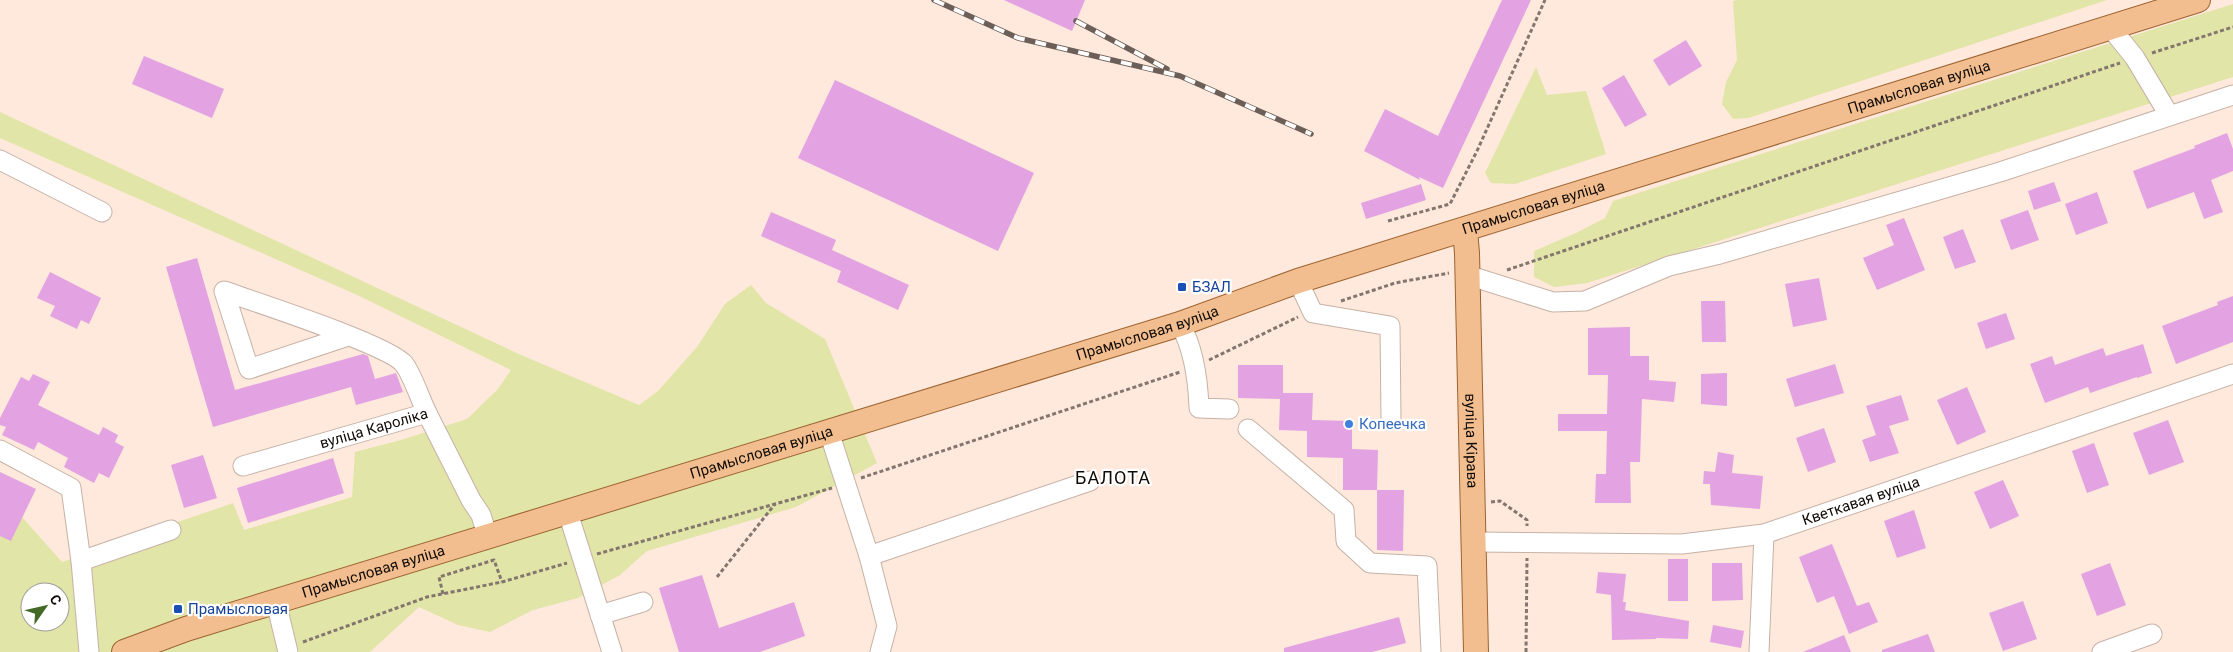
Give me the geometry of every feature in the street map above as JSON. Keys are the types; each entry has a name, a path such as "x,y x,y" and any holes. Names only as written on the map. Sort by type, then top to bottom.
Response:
{"main road":[{"name":"Прамысловая вуліца","path":"124,652 186,629 488,538 1180,324 1298,281 2198,0"},
{"name":"вуліца Кірава","path":"1465,230 1475,542 1476,652"}],"street":[{"path":"2111,28 2135,58 2169,115"},
{"path":"1467,273 1553,302 1586,301 1669,266 1720,254 2000,172 2233,95"},
{"path":"1,162 102,212"},
{"path":"1298,281 1313,313 1390,326 1391,420"},
{"path":"348,336 249,369 224,291 348,336 379,349 404,364 427,413"},
{"path":"1180,324 1187,337 1198,381 1199,408 1229,408"},
{"name":"Кветкавая вуліца","path":"1475,542 1682,544 1764,534 2233,374"},
{"name":"вуліца Кароліка","path":"244,466 427,413 471,500 481,515 488,538"},
{"path":"1248,429 1344,510 1346,541 1370,563 1427,566 1431,652"},
{"path":"829,432 868,556 887,626 880,652"},
{"path":"0,450 71,488 81,561 90,652"},
{"path":"868,556 1090,481"},
{"path":"568,513 612,652"},
{"path":"81,561 171,530"},
{"path":"1759,652 1764,534"},
{"path":"276,602 287,650"},
{"path":"600,615 642,602"},
{"path":"2102,652 2152,634"}],"path":[{"path":"1388,221 1450,204 1477,152 1545,0"},
{"path":"1507,270 2135,58 2233,28"},
{"path":"1340,301 1395,283 1467,273"},
{"path":"287,650 427,597 502,582 844,484 1194,368 1312,310"},
{"path":"1500,501 1527,520 1526,652"},
{"path":"717,577 775,503"},
{"path":"443,594 439,577 494,560 502,582"}],"green space":[{"path":"2107,0 1748,118 1733,119 1722,104 1726,82 1737,60 1733,1"},
{"path":"2233,4 2233,77 1587,283 1554,287 1534,277 1534,251 1605,218 1613,201"},
{"path":"1536,67 1547,95 1586,91 1606,154 1515,184 1491,183 1485,173"},
{"path":"0,112 521,355 639,405 658,391 697,347 725,304 751,285 766,303 825,339 877,463 796,507 647,551 620,575 578,598 533,610 490,632 458,625 419,607 370,652 0,652 0,536 22,517 62,562 233,503 244,530 352,497 355,452 467,419 498,389 511,370 355,294 0,138"}],"building":[{"path":"1004,0 1085,0 1072,31"},
{"path":"1502,0 1531,0 1443,188 1419,177 1420,180 1364,151 1385,109 1438,136"},
{"path":"1686,40 1702,66 1669,86 1653,60"},
{"path":"144,56 224,89 212,118 132,84"},
{"path":"1624,75 1647,115 1625,127 1602,88"},
{"path":"835,80 1034,173 998,251 798,158"},
{"path":"2227,133 2233,149 2233,171 2211,180 2223,212 2204,219 2194,192 2147,209 2133,171 2195,148 2194,146"},
{"path":"2054,182 2061,201 2034,210 2028,191"},
{"path":"1421,184 1426,200 1366,219 1361,203"},
{"path":"2097,192 2108,223 2076,235 2065,204"},
{"path":"2028,210 2039,240 2011,250 2000,220"},
{"path":"771,212 836,240 832,250 909,285 898,310 837,282 841,271 761,236"},
{"path":"1904,218 1925,270 1877,290 1863,258 1894,245 1886,225"},
{"path":"1963,229 1976,262 1955,269 1943,237"},
{"path":"197,258 235,390 363,354 368,356 375,379 396,373 403,392 356,405 351,387 213,427 166,267"},
{"path":"50,272 101,298 89,324 81,320 77,329 50,316 55,306 37,298"},
{"path":"1819,278 1827,320 1793,327 1785,284"},
{"path":"2233,296 2233,342 2176,364 2162,326 2218,305 2217,302"},
{"path":"1701,301 1725,301 1726,342 1702,342"},
{"path":"2006,313 2015,339 1986,349 1977,323"},
{"path":"1630,327 1630,356 1649,356 1649,380 1676,382 1674,402 1642,399 1640,462 1630,462 1631,503 1595,503 1596,474 1606,474 1607,431 1558,431 1558,414 1607,414 1608,375 1588,375 1588,328"},
{"path":"2143,344 2152,373 2090,393 2088,387 2045,403 2030,364 2052,356 2055,365 2103,348 2106,356"},
{"path":"1835,364 1844,393 1795,407 1786,379"},
{"path":"1238,365 1283,365 1283,393 1313,393 1312,420 1352,421 1352,449 1378,450 1377,490 1343,490 1343,458 1307,457 1307,431 1279,430 1280,399 1238,398"},
{"path":"1727,373 1727,406 1701,404 1701,374"},
{"path":"33,374 50,382 38,405 99,435 103,427 118,435 115,442 124,447 109,478 99,473 94,483 64,467 68,458 38,442 34,450 2,435 6,427 0,425 0,418 21,377 29,381"},
{"path":"1967,387 1986,432 1957,445 1937,400"},
{"path":"1901,395 1909,420 1889,426 1899,453 1870,462 1862,440 1876,435 1866,406"},
{"path":"2168,420 2184,462 2149,475 2133,433"},
{"path":"1824,428 1836,462 1808,472 1796,438"},
{"path":"2094,443 2109,485 2087,493 2072,451"},
{"path":"1718,452 1734,455 1732,473 1763,476 1760,509 1711,505 1710,484 1703,484 1704,471 1715,472"},
{"path":"203,455 217,498 184,508 171,465"},
{"path":"333,458 344,493 248,523 237,488"},
{"path":"0,472 36,489 11,541 0,536"},
{"path":"2003,480 2019,516 1990,529 1974,492"},
{"path":"1377,490 1404,490 1403,551 1377,550"},
{"path":"1914,510 1926,548 1897,558 1884,521"},
{"path":"1832,544 1857,606 1869,602 1878,622 1849,634 1834,596 1817,603 1799,557"},
{"path":"1668,559 1688,559 1688,601 1668,601"},
{"path":"1712,563 1742,563 1743,600 1712,601"},
{"path":"2110,563 2126,605 2097,616 2081,574"},
{"path":"1598,572 1626,574 1623,602 1626,602 1625,610 1689,621 1688,639 1612,640 1611,595 1596,593"},
{"path":"702,575 719,628 794,602 805,636 760,652 679,652 659,588"},
{"path":"2023,601 2037,639 2003,651 1989,613"},
{"path":"1399,617 1406,643 1372,652 1284,652 1284,648"},
{"path":"1713,625 1744,631 1741,648 1710,642"},
{"path":"1928,634 1935,652 1882,652 1882,650"},
{"path":"1844,635 1851,652 1803,652"}],"railway":[{"path":"934,0 1018,38 1180,76 1311,134"},
{"path":"1076,21 1167,69"}],"place":[{"name":"БЗАЛ","path":"1182,287"},
{"name":"Копеечка","path":"1349,424"},
{"name":"Прамысловая","path":"178,609"}],"district":[{"name":"БАЛОТА","path":"1113,477"}]}
